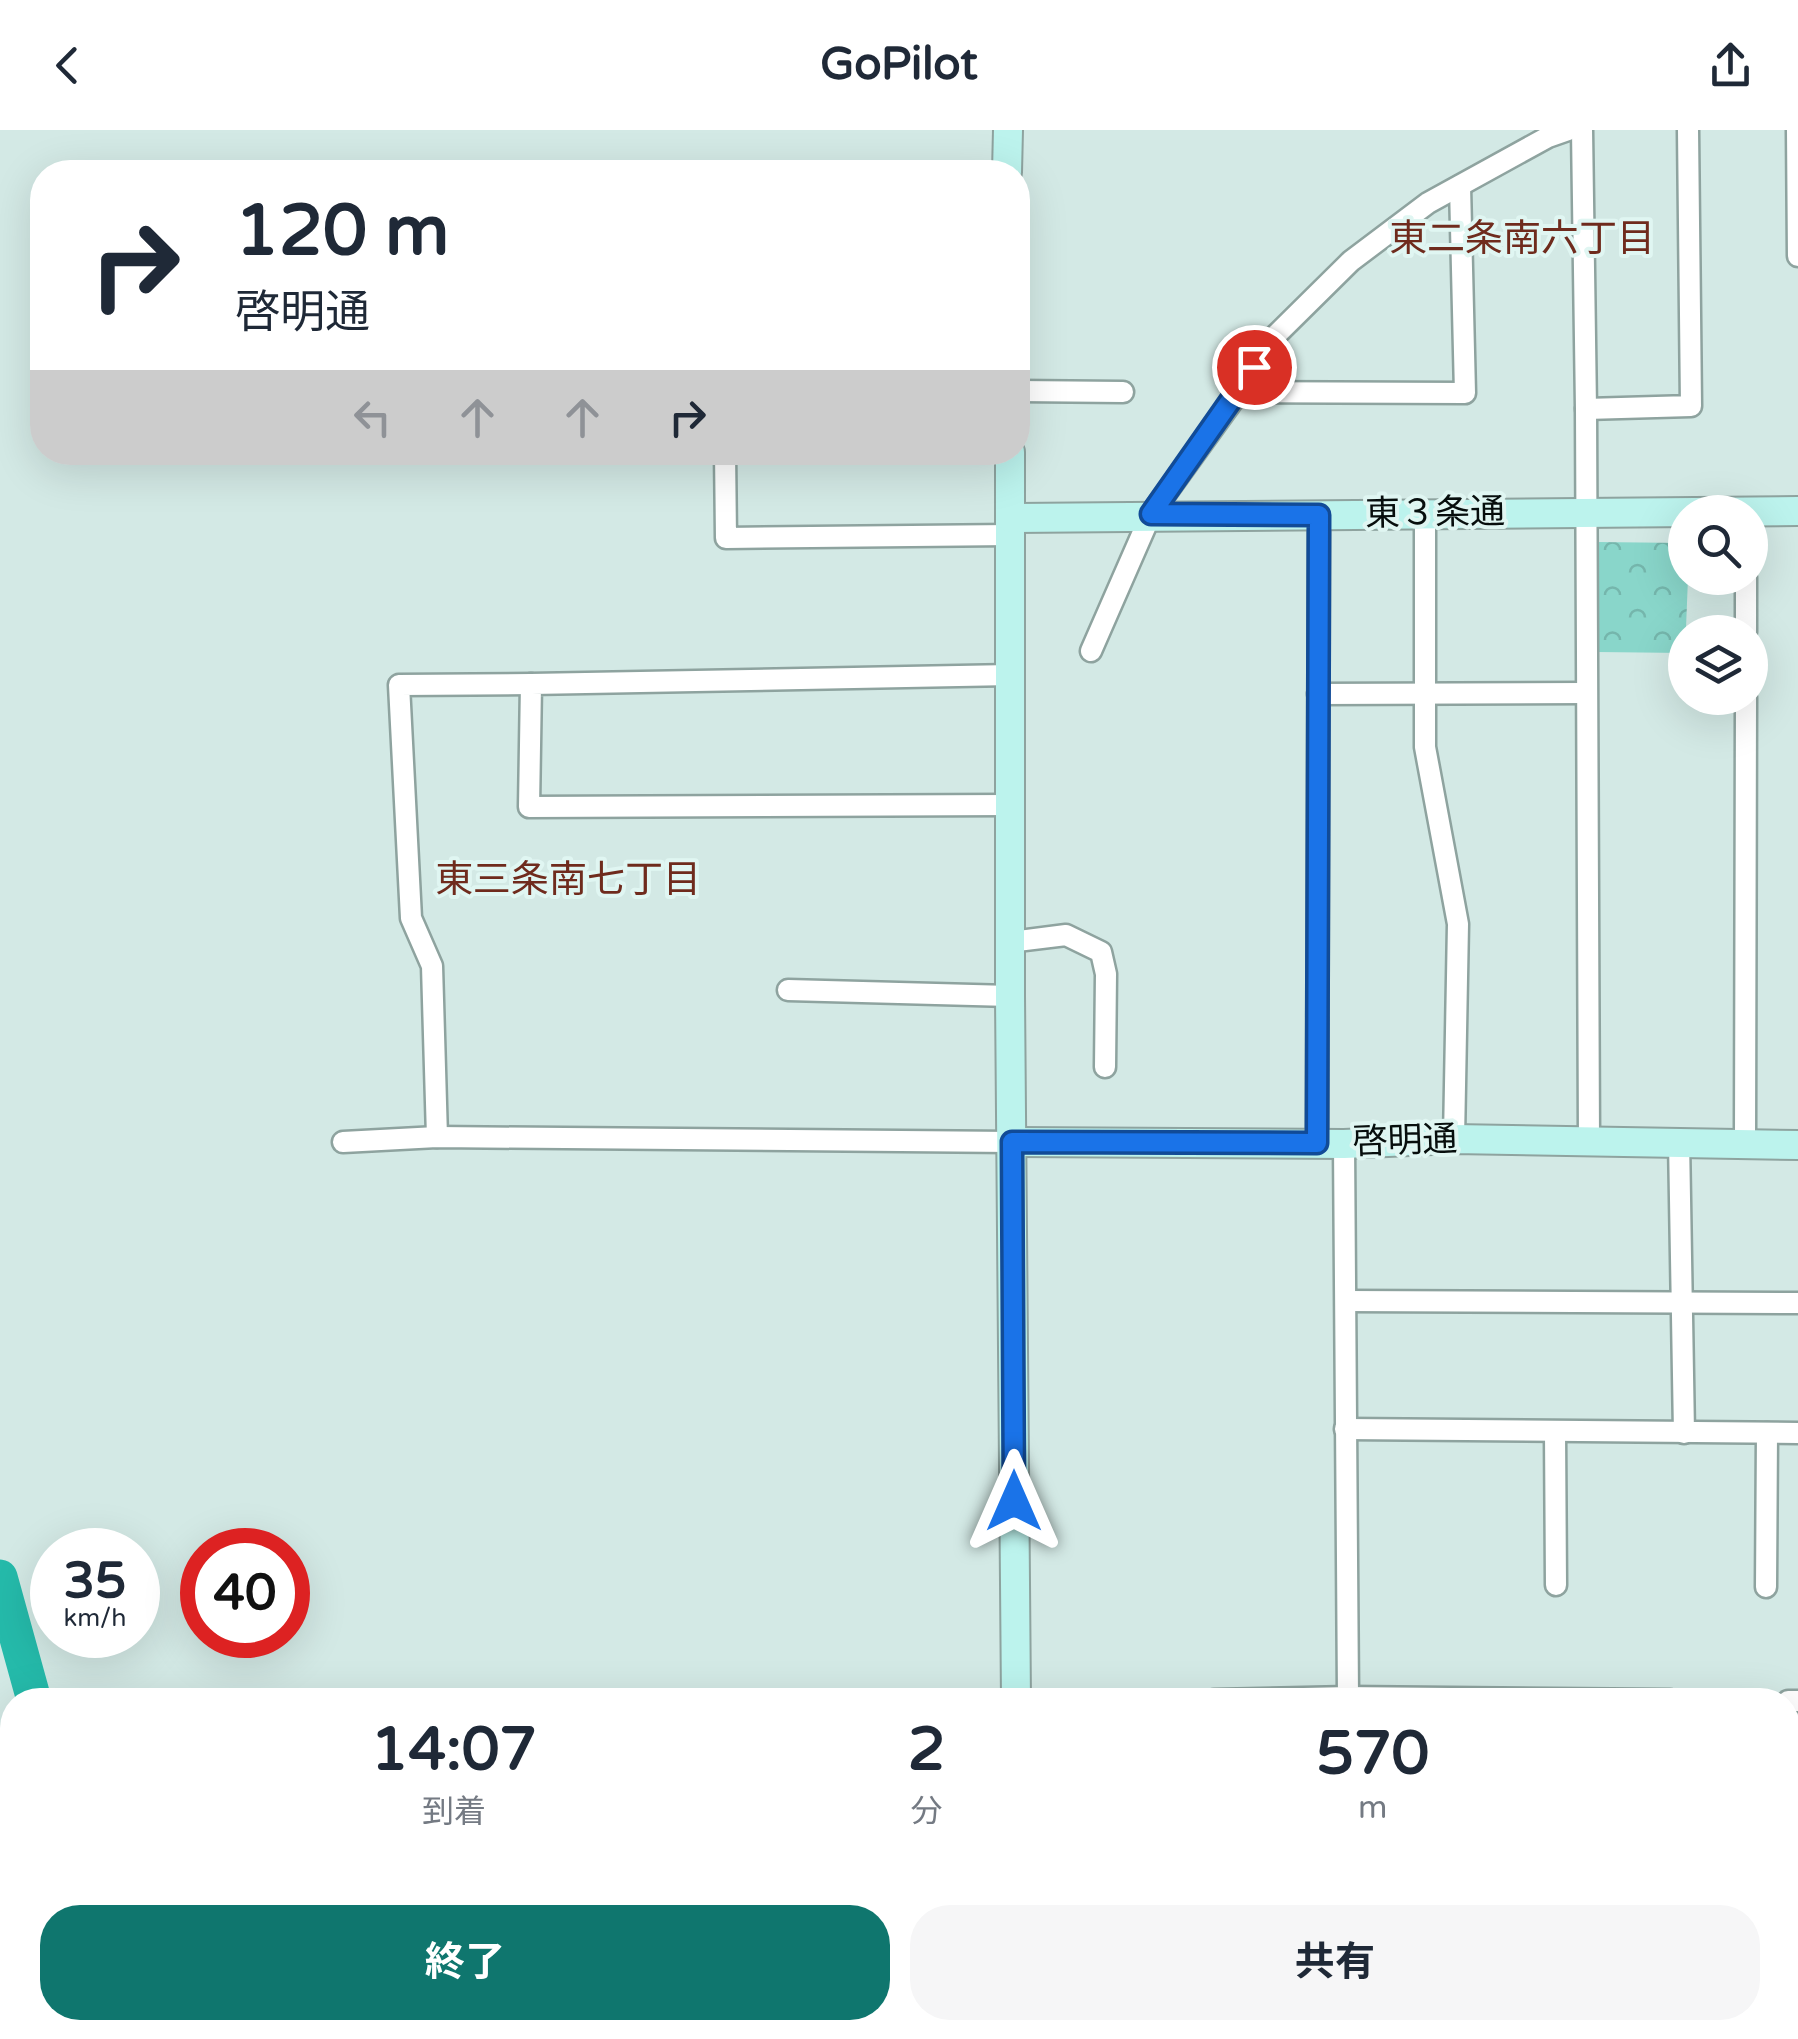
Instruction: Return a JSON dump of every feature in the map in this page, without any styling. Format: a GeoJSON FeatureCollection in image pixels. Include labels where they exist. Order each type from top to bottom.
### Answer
{"type":"FeatureCollection","features":[{"type":"Feature","properties":{"kind":"street"},"geometry":{"type":"LineString","coordinates":[[1007,160],[1008,130]]}},
{"type":"Feature","properties":{"kind":"street"},"geometry":{"type":"LineString","coordinates":[[1090,651],[1151,514],[1239,392],[1270,341],[1351,262],[1428,203],[1548,137],[1568,130]]}},
{"type":"Feature","properties":{"kind":"street"},"geometry":{"type":"LineString","coordinates":[[1582,130],[1589,1142]]}},
{"type":"Feature","properties":{"kind":"street"},"geometry":{"type":"LineString","coordinates":[[1586,410],[1691,406],[1688,130]]}},
{"type":"Feature","properties":{"kind":"street"},"geometry":{"type":"LineString","coordinates":[[1797,130],[1798,256]]}},
{"type":"Feature","properties":{"kind":"street"},"geometry":{"type":"LineString","coordinates":[[1239,392],[1465,394],[1460,186]]}},
{"type":"Feature","properties":{"kind":"street"},"geometry":{"type":"LineString","coordinates":[[1030,391],[1123,392]]}},
{"type":"Feature","properties":{"kind":"street"},"geometry":{"type":"LineString","coordinates":[[725,465],[726,538],[1011,527]]}},
{"type":"Feature","properties":{"kind":"street"},"geometry":{"type":"LineString","coordinates":[[1010,465],[1016,1688]]}},
{"type":"Feature","properties":{"kind":"street","name":"東３条通"},"geometry":{"type":"LineString","coordinates":[[1768,512],[1798,511]]}},
{"type":"Feature","properties":{"kind":"street"},"geometry":{"type":"LineString","coordinates":[[1425,512],[1425,747],[1458,924],[1454,1139]]}},
{"type":"Feature","properties":{"kind":"street","name":"東３条通"},"geometry":{"type":"LineString","coordinates":[[1011,527],[1151,514],[1668,512]]}},
{"type":"Feature","properties":{"kind":"street"},"geometry":{"type":"LineString","coordinates":[[1319,515],[1318,694],[1330,1143],[1346,1301],[1348,1688]]}},
{"type":"Feature","properties":{"kind":"street"},"geometry":{"type":"LineString","coordinates":[[437,1137],[432,966],[411,918],[399,685],[1012,676]]}},
{"type":"Feature","properties":{"kind":"street"},"geometry":{"type":"LineString","coordinates":[[531,684],[529,807],[1011,806]]}},
{"type":"Feature","properties":{"kind":"street"},"geometry":{"type":"LineString","coordinates":[[1318,694],[1586,693]]}},
{"type":"Feature","properties":{"kind":"street"},"geometry":{"type":"LineString","coordinates":[[1745,1144],[1746,715]]}},
{"type":"Feature","properties":{"kind":"street"},"geometry":{"type":"LineString","coordinates":[[1010,942],[1066,935],[1101,952],[1106,974],[1104,1067]]}},
{"type":"Feature","properties":{"kind":"street"},"geometry":{"type":"LineString","coordinates":[[788,990],[1010,996]]}},
{"type":"Feature","properties":{"kind":"street"},"geometry":{"type":"LineString","coordinates":[[343,1142],[437,1137],[1012,1142]]}},
{"type":"Feature","properties":{"kind":"street","name":"啓明通"},"geometry":{"type":"LineString","coordinates":[[1012,1142],[1330,1143],[1454,1139],[1798,1145]]}},
{"type":"Feature","properties":{"kind":"street"},"geometry":{"type":"LineString","coordinates":[[1679,1140],[1684,1433]]}},
{"type":"Feature","properties":{"kind":"street"},"geometry":{"type":"LineString","coordinates":[[1346,1301],[1798,1303]]}},
{"type":"Feature","properties":{"kind":"street"},"geometry":{"type":"LineString","coordinates":[[1345,1429],[1798,1432]]}},
{"type":"Feature","properties":{"kind":"street"},"geometry":{"type":"LineString","coordinates":[[1554,1432],[1556,1586]]}},
{"type":"Feature","properties":{"kind":"street"},"geometry":{"type":"LineString","coordinates":[[1766,1433],[1766,1587]]}},
{"type":"Feature","properties":{"kind":"green space"},"geometry":{"type":"Polygon","coordinates":[[[1597,542],[1668,543],[1668,595],[1687,595],[1687,615],[1668,615],[1668,653],[1597,652],[1597,542]]]}},
{"type":"Feature","properties":{"kind":"waterway"},"geometry":{"type":"LineString","coordinates":[[0,1577],[31,1688]]}},
{"type":"Feature","properties":{"kind":"district","name":"東二条南六丁目"},"geometry":{"type":"Point","coordinates":[1522,239]}},
{"type":"Feature","properties":{"kind":"district","name":"東三条南七丁目"},"geometry":{"type":"Point","coordinates":[568,880]}},
{"type":"Feature","properties":{"kind":"route"},"geometry":{"type":"LineString","coordinates":[[1014,1501],[1012,1142],[1317,1143],[1319,515],[1151,514],[1254,367]]}}]}
